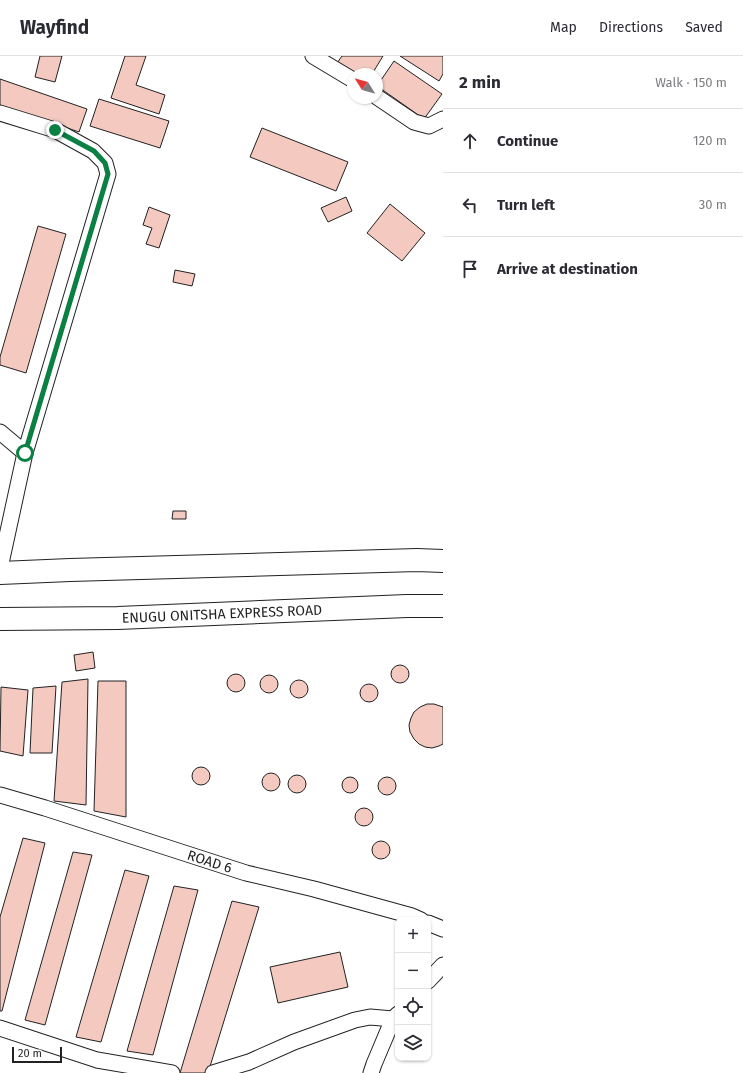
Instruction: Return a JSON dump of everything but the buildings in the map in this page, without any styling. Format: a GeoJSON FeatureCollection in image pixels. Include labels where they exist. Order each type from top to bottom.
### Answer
{"type":"FeatureCollection","features":[{"type":"Feature","properties":{"kind":"highway"},"geometry":{"type":"LineString","coordinates":[[0,573],[182,566],[417,560],[443,561]]}},
{"type":"Feature","properties":{"kind":"highway","name":"ENUGU ONITSHA EXPRESS ROAD"},"geometry":{"type":"LineString","coordinates":[[0,619],[118,618],[407,606],[443,606]]}},
{"type":"Feature","properties":{"kind":"street"},"geometry":{"type":"LineString","coordinates":[[313,56],[347,76]]}},
{"type":"Feature","properties":{"kind":"street"},"geometry":{"type":"LineString","coordinates":[[383,101],[414,122],[429,126],[443,119]]}},
{"type":"Feature","properties":{"kind":"street"},"geometry":{"type":"LineString","coordinates":[[0,113],[55,130],[94,151],[105,163],[108,174],[25,453],[0,568]]}},
{"type":"Feature","properties":{"kind":"street"},"geometry":{"type":"LineString","coordinates":[[0,432],[25,453]]}},
{"type":"Feature","properties":{"kind":"street","name":"ROAD 6"},"geometry":{"type":"LineString","coordinates":[[0,795],[45,808],[246,873],[314,889],[414,917]]}},
{"type":"Feature","properties":{"kind":"street"},"geometry":{"type":"LineString","coordinates":[[431,924],[443,929]]}},
{"type":"Feature","properties":{"kind":"street"},"geometry":{"type":"LineString","coordinates":[[431,978],[443,965]]}},
{"type":"Feature","properties":{"kind":"street"},"geometry":{"type":"LineString","coordinates":[[213,1073],[249,1062],[294,1042],[355,1020],[370,1017],[395,1016]]}},
{"type":"Feature","properties":{"kind":"street"},"geometry":{"type":"LineString","coordinates":[[371,1073],[395,1018]]}},
{"type":"Feature","properties":{"kind":"street"},"geometry":{"type":"LineString","coordinates":[[0,1028],[97,1060],[172,1073]]}},
{"type":"Feature","properties":{"kind":"route"},"geometry":{"type":"LineString","coordinates":[[25,453],[108,174],[105,163],[94,151],[55,130]]}}]}
